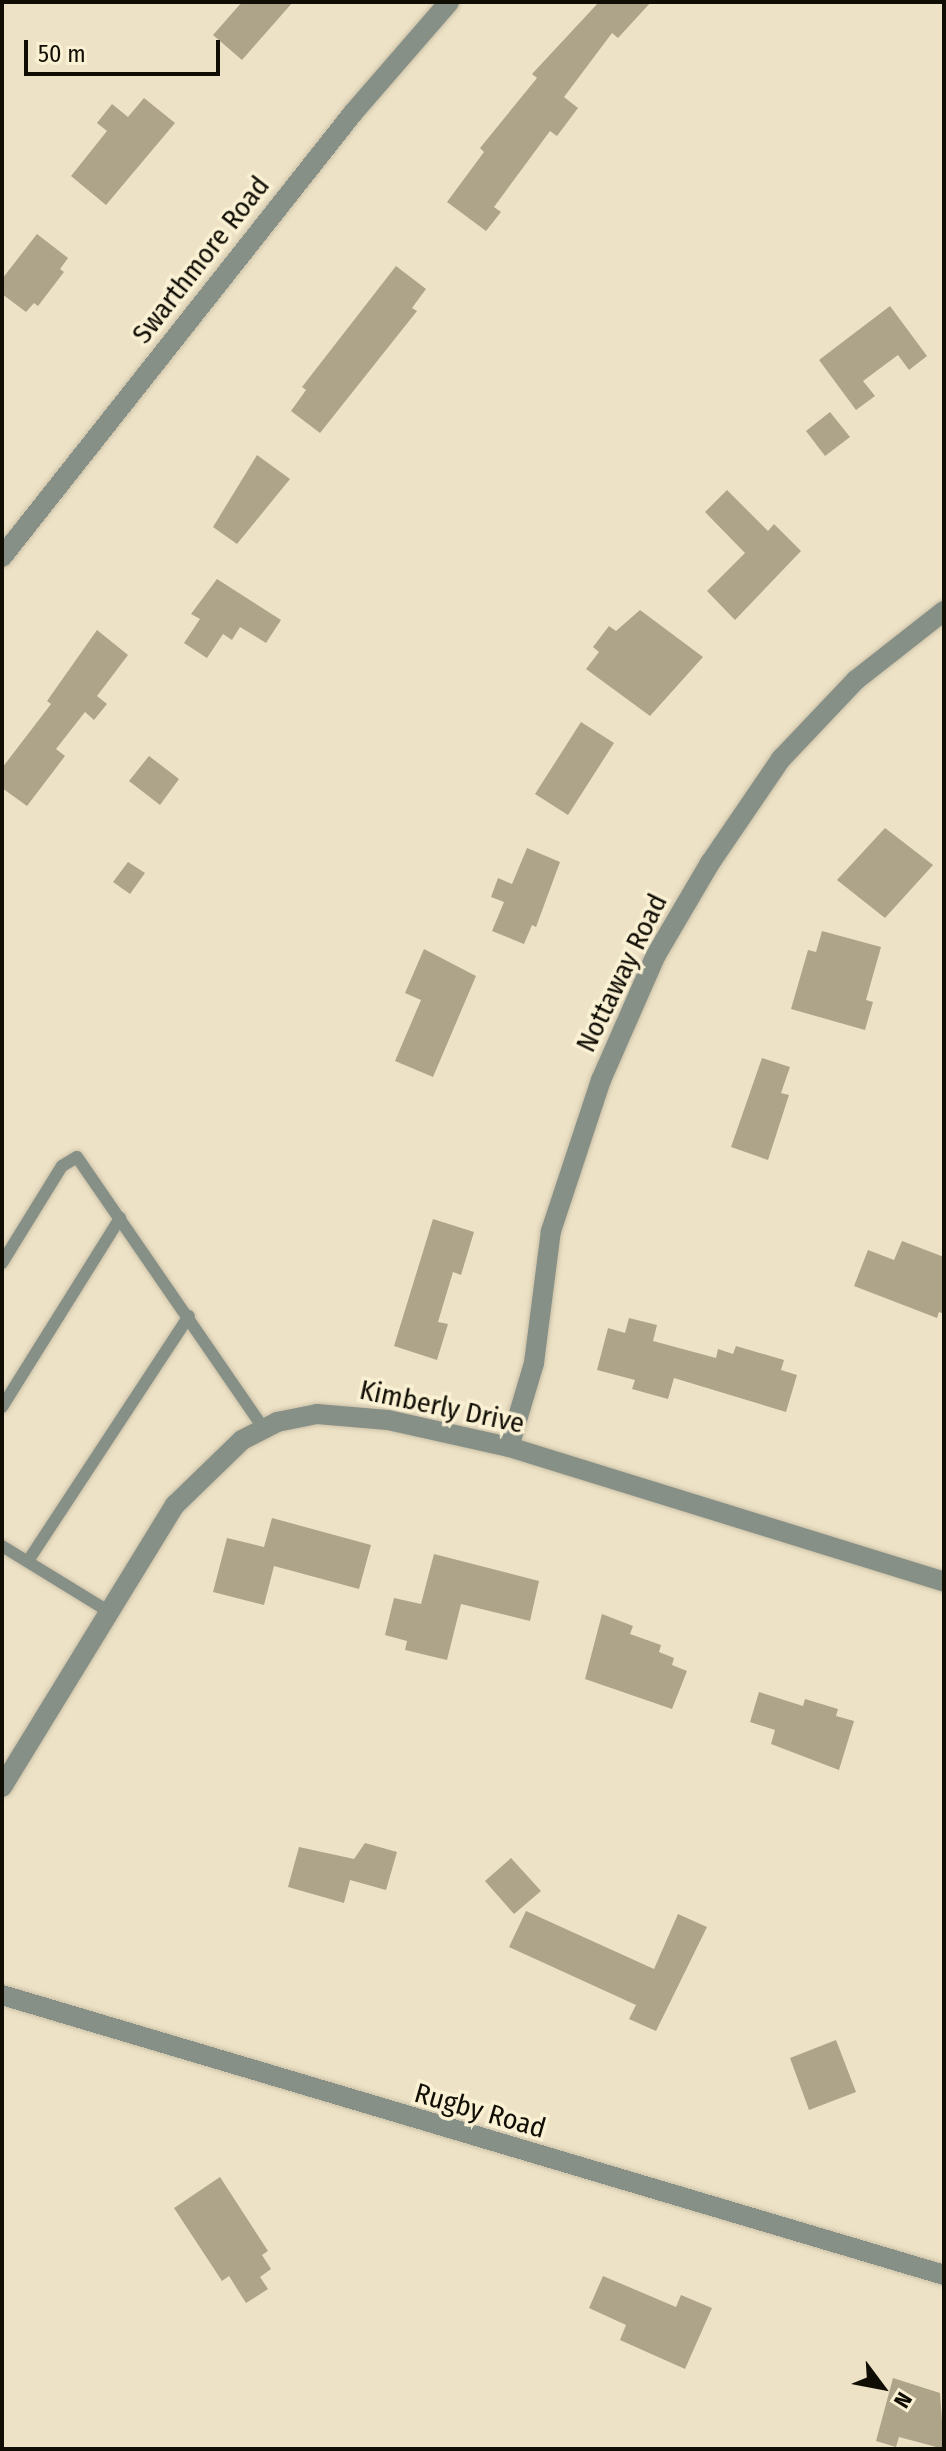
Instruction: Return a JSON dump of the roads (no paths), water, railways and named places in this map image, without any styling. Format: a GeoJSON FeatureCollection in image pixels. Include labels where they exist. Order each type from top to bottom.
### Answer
{"type":"FeatureCollection","features":[{"type":"Feature","properties":{"kind":"street","name":"Swarthmore Road"},"geometry":{"type":"LineString","coordinates":[[2,557],[353,113],[449,2]]}},
{"type":"Feature","properties":{"kind":"street","name":"Nottaway Road"},"geometry":{"type":"LineString","coordinates":[[509,1447],[534,1363],[551,1231],[601,1080],[656,955],[717,851],[781,759],[865,671],[944,611]]}},
{"type":"Feature","properties":{"kind":"street","name":"Kimberly Drive"},"geometry":{"type":"LineString","coordinates":[[2,1787],[108,1611],[201,1475],[264,1429],[317,1414],[346,1414],[509,1447],[944,1582]]}},
{"type":"Feature","properties":{"kind":"street","name":"Rugby Road"},"geometry":{"type":"LineString","coordinates":[[2,1995],[944,2275]]}},
{"type":"Feature","properties":{"kind":"lane"},"geometry":{"type":"LineString","coordinates":[[2,1263],[62,1166],[77,1157],[264,1429]]}},
{"type":"Feature","properties":{"kind":"lane"},"geometry":{"type":"LineString","coordinates":[[2,1407],[120,1218]]}},
{"type":"Feature","properties":{"kind":"lane"},"geometry":{"type":"LineString","coordinates":[[28,1561],[189,1316]]}},
{"type":"Feature","properties":{"kind":"lane"},"geometry":{"type":"LineString","coordinates":[[2,1546],[108,1611]]}}]}
